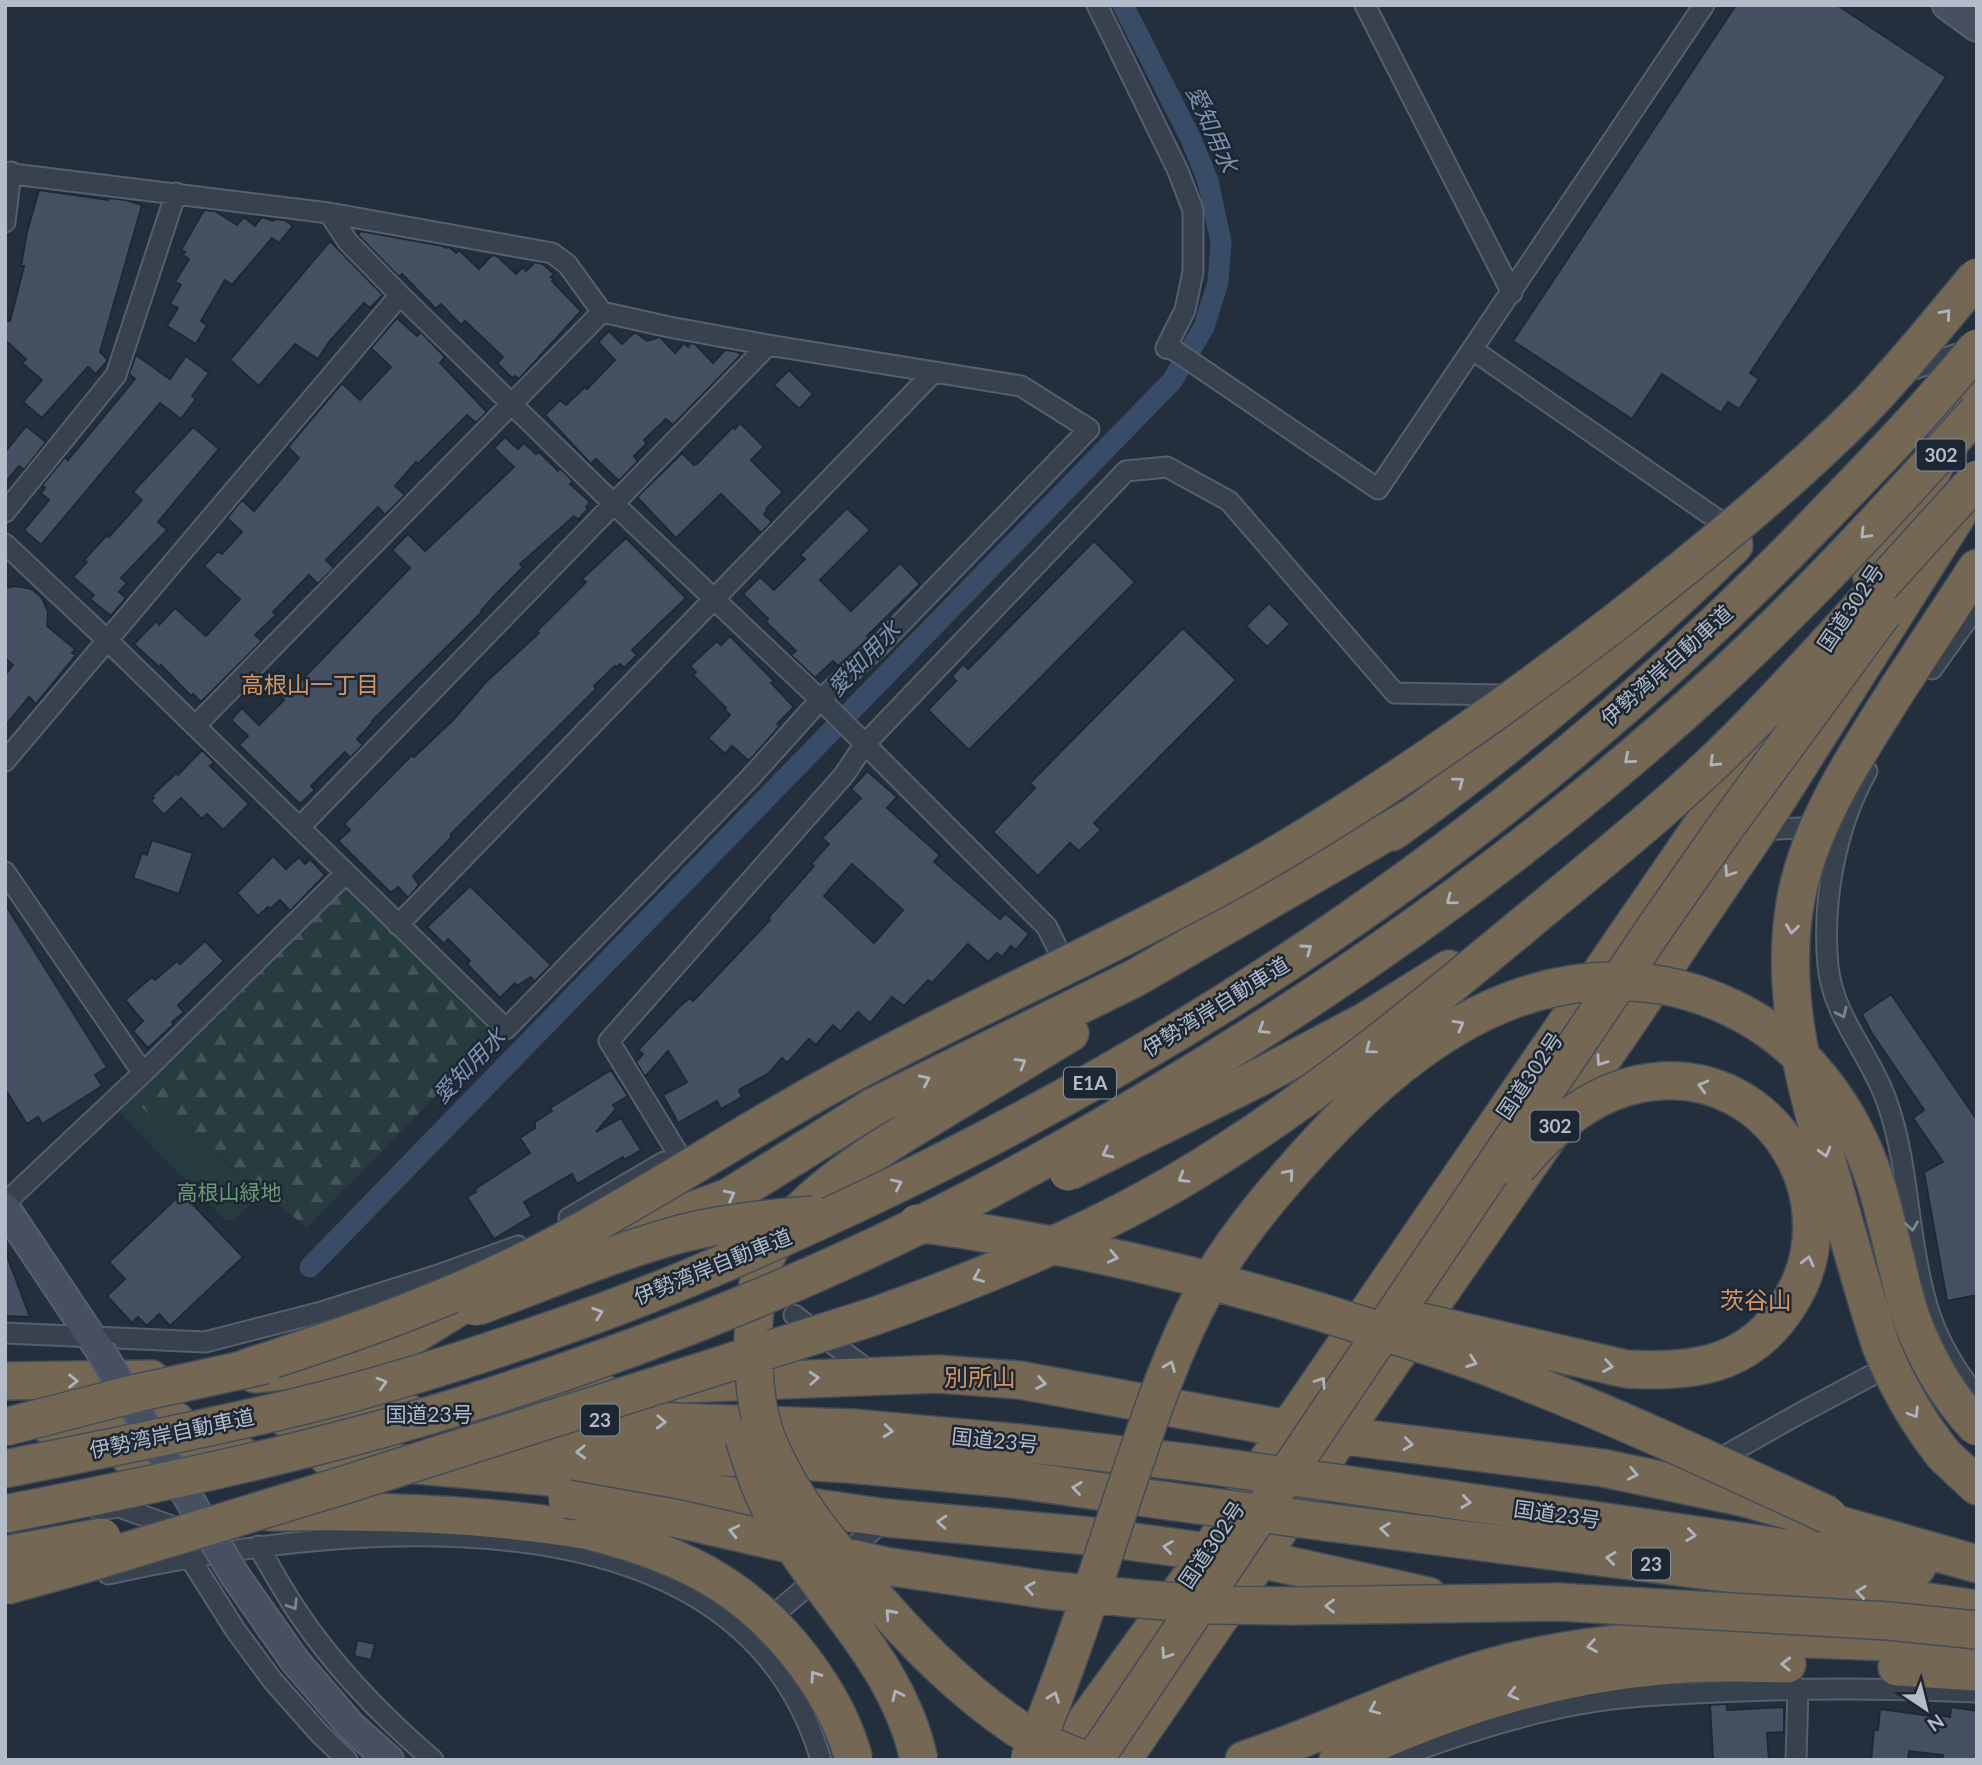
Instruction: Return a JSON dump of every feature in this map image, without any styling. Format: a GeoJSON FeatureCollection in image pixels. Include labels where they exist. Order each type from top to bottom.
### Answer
{"type":"FeatureCollection","features":[{"type":"Feature","properties":{"kind":"highway"},"geometry":{"type":"LineString","coordinates":[[1084,1760],[1020,1730],[963,1687],[902,1628],[837,1552],[793,1492],[767,1440],[743,1344],[740,1310],[751,1282],[785,1228],[836,1180],[912,1129],[1289,901],[1411,818],[1515,740],[1612,659],[1759,521],[1861,410],[1977,277]]}},
{"type":"Feature","properties":{"kind":"highway","name":"伊勢湾岸自動車道"},"geometry":{"type":"LineString","coordinates":[[5,1469],[138,1443],[305,1405],[547,1332],[659,1290],[788,1236],[926,1171],[1074,1093],[1175,1035],[1285,964],[1413,875],[1534,782],[1664,672],[1756,586],[1858,480],[1977,348]]}},
{"type":"Feature","properties":{"kind":"highway","name":"国道302号"},"geometry":{"type":"LineString","coordinates":[[1058,1760],[1209,1552],[1288,1429],[1903,532],[1977,377]]}},
{"type":"Feature","properties":{"kind":"highway"},"geometry":{"type":"LineString","coordinates":[[243,1369],[381,1323],[477,1283],[550,1248],[741,1135],[858,1070],[1117,942],[1241,875],[1414,768],[1579,649],[1714,543],[1861,410]]}},
{"type":"Feature","properties":{"kind":"highway","name":"伊勢湾岸自動車道"},"geometry":{"type":"LineString","coordinates":[[6,1527],[187,1477],[383,1429],[523,1386],[673,1332],[770,1292],[967,1201],[1045,1159],[1163,1092],[1400,938],[1556,818],[1720,680],[1900,497],[1977,412]]}},
{"type":"Feature","properties":{"kind":"highway"},"geometry":{"type":"LineString","coordinates":[[5,1586],[328,1490],[873,1317],[940,1293],[1063,1240],[1174,1183],[1281,1115],[1398,1029],[1667,805],[1753,724],[1977,479]]}},
{"type":"Feature","properties":{"kind":"highway","name":"国道302号"},"geometry":{"type":"LineString","coordinates":[[1122,1760],[1260,1559],[1340,1436],[1758,830],[1977,485]]}},
{"type":"Feature","properties":{"kind":"highway"},"geometry":{"type":"LineString","coordinates":[[1094,1760],[1722,832],[1877,622],[1977,493]]}},
{"type":"Feature","properties":{"kind":"highway"},"geometry":{"type":"LineString","coordinates":[[1977,568],[1836,789],[1821,821],[1797,892],[1789,960],[1794,1024],[1811,1105],[1881,1346],[1895,1379],[1927,1433],[1944,1455],[1977,1486]]}},
{"type":"Feature","properties":{"kind":"highway"},"geometry":{"type":"LineString","coordinates":[[5,1381],[241,1376],[309,1368],[396,1346],[457,1308],[609,1241],[729,1197],[875,1106],[1135,978],[1411,818]]}},
{"type":"Feature","properties":{"kind":"highway"},"geometry":{"type":"LineString","coordinates":[[673,1332],[746,1313],[807,1292],[1108,1153],[1267,1073],[1415,992],[1596,865]]}},
{"type":"Feature","properties":{"kind":"highway"},"geometry":{"type":"LineString","coordinates":[[1028,1760],[1070,1656],[1151,1415],[1172,1360],[1205,1290],[1260,1208],[1317,1142],[1347,1113],[1400,1065],[1442,1035],[1508,1000],[1542,989],[1578,982],[1614,981],[1681,989],[1740,1012],[1793,1050],[1832,1094],[1848,1119],[1875,1181],[1908,1308],[1919,1336],[1950,1392],[1977,1427]]}},
{"type":"Feature","properties":{"kind":"highway"},"geometry":{"type":"LineString","coordinates":[[5,1425],[373,1340],[432,1323],[681,1234],[768,1218],[814,1215],[866,1216],[1021,1239],[1394,1315],[1407,1319],[1542,1349],[1598,1364],[1651,1371],[1697,1368],[1720,1362],[1743,1351],[1764,1335],[1781,1317],[1805,1274],[1812,1238],[1811,1203],[1794,1154],[1764,1115],[1746,1103],[1701,1085],[1676,1080],[1652,1082],[1605,1095],[1564,1120],[1525,1158],[1422,1295],[1413,1305],[1405,1315],[1396,1325],[1379,1345],[1354,1376]]}},
{"type":"Feature","properties":{"kind":"highway"},"geometry":{"type":"LineString","coordinates":[[1196,1275],[1308,1307],[1507,1374],[1675,1443],[1828,1515],[1977,1561]]}},
{"type":"Feature","properties":{"kind":"highway"},"geometry":{"type":"LineString","coordinates":[[743,1344],[734,1377],[744,1438],[764,1495],[791,1543],[871,1650],[891,1682],[908,1722],[919,1760]]}},
{"type":"Feature","properties":{"kind":"highway"},"geometry":{"type":"LineString","coordinates":[[429,1414],[690,1383],[938,1374],[1019,1380],[1288,1429],[1603,1468],[1678,1482],[1977,1561]]}},
{"type":"Feature","properties":{"kind":"highway","name":"国道23号"},"geometry":{"type":"LineString","coordinates":[[5,1425],[429,1414],[853,1428],[1021,1443],[1192,1463],[1977,1575]]}},
{"type":"Feature","properties":{"kind":"highway","name":"国道23号"},"geometry":{"type":"LineString","coordinates":[[5,1458],[328,1457],[636,1451],[863,1465],[1013,1479],[1758,1577],[1977,1609]]}},
{"type":"Feature","properties":{"kind":"highway"},"geometry":{"type":"LineString","coordinates":[[328,1457],[683,1489],[887,1518],[1078,1535],[1260,1559],[1425,1596],[1516,1610],[1628,1622],[1977,1620]]}},
{"type":"Feature","properties":{"kind":"highway"},"geometry":{"type":"LineString","coordinates":[[6,1527],[220,1513],[420,1492],[511,1493],[581,1501],[668,1517],[885,1566],[1048,1590],[1116,1597],[1213,1605],[1379,1606],[1559,1602],[1888,1621],[1977,1630]]}},
{"type":"Feature","properties":{"kind":"highway"},"geometry":{"type":"LineString","coordinates":[[220,1513],[358,1511],[490,1518],[590,1531],[664,1554],[727,1586],[753,1605],[777,1629],[823,1688],[841,1723],[854,1760]]}},
{"type":"Feature","properties":{"kind":"highway"},"geometry":{"type":"LineString","coordinates":[[1244,1760],[1456,1678],[1506,1663],[1595,1646],[1661,1638],[1702,1637],[1977,1645]]}},
{"type":"Feature","properties":{"kind":"highway"},"geometry":{"type":"LineString","coordinates":[[1338,1760],[1392,1735],[1514,1693],[1658,1666],[1741,1662],[1977,1672]]}},
{"type":"Feature","properties":{"kind":"street"},"geometry":{"type":"LineString","coordinates":[[1097,5],[1178,171],[1193,210],[1193,272],[1185,310],[1166,348],[1174,350],[1378,489],[1704,5]]}},
{"type":"Feature","properties":{"kind":"street"},"geometry":{"type":"LineString","coordinates":[[1365,5],[1512,293]]}},
{"type":"Feature","properties":{"kind":"street"},"geometry":{"type":"LineString","coordinates":[[1947,5],[1977,27]]}},
{"type":"Feature","properties":{"kind":"street"},"geometry":{"type":"LineString","coordinates":[[5,222],[8,173],[329,213],[552,253],[568,264],[602,312],[768,345],[1021,386],[1089,429],[506,1029],[5,544]]}},
{"type":"Feature","properties":{"kind":"street"},"geometry":{"type":"LineString","coordinates":[[5,512],[116,375],[176,192]]}},
{"type":"Feature","properties":{"kind":"street"},"geometry":{"type":"LineString","coordinates":[[329,213],[348,242],[400,295],[824,704],[1047,927],[1061,957]]}},
{"type":"Feature","properties":{"kind":"street"},"geometry":{"type":"LineString","coordinates":[[5,761],[400,295]]}},
{"type":"Feature","properties":{"kind":"street"},"geometry":{"type":"LineString","coordinates":[[195,726],[602,312]]}},
{"type":"Feature","properties":{"kind":"street"},"geometry":{"type":"LineString","coordinates":[[300,827],[768,345]]}},
{"type":"Feature","properties":{"kind":"street"},"geometry":{"type":"LineString","coordinates":[[5,1332],[95,1343],[205,1342],[318,1313],[521,1245],[932,1013],[1061,957],[1166,903],[1417,757],[1598,627],[1721,523],[1864,395],[1905,372],[1977,348]]}},
{"type":"Feature","properties":{"kind":"street"},"geometry":{"type":"LineString","coordinates":[[1473,350],[1721,523]]}},
{"type":"Feature","properties":{"kind":"street"},"geometry":{"type":"LineString","coordinates":[[398,925],[933,373]]}},
{"type":"Feature","properties":{"kind":"street"},"geometry":{"type":"LineString","coordinates":[[680,1157],[609,1041],[844,775],[864,745],[1126,471],[1167,467],[1229,502],[1395,693],[1501,695]]}},
{"type":"Feature","properties":{"kind":"street"},"geometry":{"type":"LineString","coordinates":[[1977,606],[1901,712],[1858,788],[1844,826],[1832,876],[1828,912],[1828,969],[1837,1003],[1869,1062],[1890,1110],[1906,1177],[1924,1294],[1940,1340],[1955,1370],[1977,1397]]}},
{"type":"Feature","properties":{"kind":"street"},"geometry":{"type":"LineString","coordinates":[[1758,830],[1844,826]]}},
{"type":"Feature","properties":{"kind":"street"},"geometry":{"type":"LineString","coordinates":[[5,872],[143,1073]]}},
{"type":"Feature","properties":{"kind":"street"},"geometry":{"type":"LineString","coordinates":[[5,1203],[143,1073],[346,873]]}},
{"type":"Feature","properties":{"kind":"street"},"geometry":{"type":"LineString","coordinates":[[5,1208],[95,1343],[234,1574],[295,1661],[351,1726],[389,1760]]}},
{"type":"Feature","properties":{"kind":"street"},"geometry":{"type":"LineString","coordinates":[[794,1315],[875,1375]]}},
{"type":"Feature","properties":{"kind":"street"},"geometry":{"type":"LineString","coordinates":[[1678,1482],[1804,1411],[1940,1340]]}},
{"type":"Feature","properties":{"kind":"street"},"geometry":{"type":"LineString","coordinates":[[6,1527],[119,1507],[169,1525],[236,1631],[274,1681],[320,1734],[347,1760]]}},
{"type":"Feature","properties":{"kind":"street"},"geometry":{"type":"LineString","coordinates":[[749,1636],[887,1518]]}},
{"type":"Feature","properties":{"kind":"street"},"geometry":{"type":"LineString","coordinates":[[5,1596],[188,1556],[337,1539],[429,1536],[526,1542],[603,1557],[661,1577],[749,1636],[774,1667],[798,1705],[821,1760]]}},
{"type":"Feature","properties":{"kind":"street"},"geometry":{"type":"LineString","coordinates":[[258,1546],[298,1613],[341,1669],[398,1730],[433,1760]]}},
{"type":"Feature","properties":{"kind":"street"},"geometry":{"type":"LineString","coordinates":[[1391,1760],[1497,1723],[1575,1704],[1648,1695],[1798,1688],[1977,1692]]}},
{"type":"Feature","properties":{"kind":"street"},"geometry":{"type":"LineString","coordinates":[[1796,1760],[1798,1688]]}},
{"type":"Feature","properties":{"kind":"green space"},"geometry":{"type":"Polygon","coordinates":[[[347,888],[497,1033],[307,1228],[188,1130],[156,1120],[129,1097],[341,889],[347,888]]]}},
{"type":"Feature","properties":{"kind":"green space","name":"高根山緑地"},"geometry":{"type":"Polygon","coordinates":[[[129,1097],[156,1120],[188,1130],[259,1190],[256,1200],[233,1221],[224,1219],[117,1110],[129,1097]]]}},
{"type":"Feature","properties":{"kind":"building"},"geometry":{"type":"Polygon","coordinates":[[[1736,5],[1837,5],[1946,77],[1750,373],[1759,379],[1739,409],[1728,402],[1721,413],[1662,374],[1632,419],[1513,341],[1736,5]]]}},
{"type":"Feature","properties":{"kind":"building"},"geometry":{"type":"Polygon","coordinates":[[[39,190],[126,200],[142,205],[100,352],[108,360],[96,374],[88,367],[42,418],[23,402],[42,380],[22,363],[26,359],[5,340],[5,320],[10,321],[24,266],[21,266],[27,232],[39,190]]]}},
{"type":"Feature","properties":{"kind":"building"},"geometry":{"type":"Polygon","coordinates":[[[204,210],[215,211],[237,225],[244,217],[255,226],[262,217],[273,221],[285,220],[293,226],[279,243],[272,238],[232,285],[225,280],[201,321],[207,325],[196,344],[167,326],[178,308],[170,304],[181,285],[175,282],[189,259],[181,250],[204,210]]]}},
{"type":"Feature","properties":{"kind":"building"},"geometry":{"type":"Polygon","coordinates":[[[360,231],[449,247],[456,253],[459,250],[479,269],[492,255],[497,256],[516,274],[523,267],[526,271],[535,262],[543,264],[554,274],[552,281],[581,311],[519,379],[515,376],[512,378],[497,363],[503,357],[465,321],[461,325],[441,304],[436,309],[402,274],[399,277],[358,235],[360,231]]]}},
{"type":"Feature","properties":{"kind":"building"},"geometry":{"type":"Polygon","coordinates":[[[330,241],[383,295],[370,308],[364,303],[329,342],[318,359],[295,344],[259,386],[230,360],[330,241]]]}},
{"type":"Feature","properties":{"kind":"building"},"geometry":{"type":"Polygon","coordinates":[[[397,318],[417,336],[421,332],[445,357],[440,363],[487,412],[476,423],[467,415],[418,464],[416,462],[395,486],[405,495],[385,515],[378,507],[326,560],[334,568],[318,584],[309,575],[273,612],[276,615],[255,635],[262,641],[201,702],[134,644],[156,621],[159,625],[175,608],[206,636],[240,599],[204,566],[218,551],[222,554],[242,532],[227,518],[242,500],[254,511],[299,458],[288,447],[342,383],[360,400],[391,367],[371,348],[397,318]]]}},
{"type":"Feature","properties":{"kind":"building"},"geometry":{"type":"Polygon","coordinates":[[[609,331],[622,344],[635,332],[647,341],[660,337],[675,353],[684,343],[688,347],[691,343],[695,344],[713,363],[725,350],[741,355],[673,425],[666,419],[644,440],[647,443],[634,456],[638,461],[619,481],[596,459],[591,464],[545,415],[560,400],[566,405],[585,387],[587,389],[615,360],[598,342],[609,331]]]}},
{"type":"Feature","properties":{"kind":"building"},"geometry":{"type":"Polygon","coordinates":[[[136,355],[170,379],[186,356],[209,373],[192,396],[196,399],[181,419],[160,403],[41,545],[24,530],[49,500],[41,493],[45,488],[42,485],[65,457],[68,460],[135,379],[129,374],[136,355]]]}},
{"type":"Feature","properties":{"kind":"building"},"geometry":{"type":"Polygon","coordinates":[[[789,370],[813,394],[799,409],[774,385],[789,370]]]}},
{"type":"Feature","properties":{"kind":"building"},"geometry":{"type":"Polygon","coordinates":[[[740,423],[764,447],[751,460],[783,492],[764,514],[772,522],[761,533],[721,494],[676,538],[637,497],[682,453],[694,465],[697,464],[740,423]]]}},
{"type":"Feature","properties":{"kind":"building"},"geometry":{"type":"Polygon","coordinates":[[[26,426],[46,442],[24,470],[19,466],[5,483],[5,452],[26,426]]]}},
{"type":"Feature","properties":{"kind":"building"},"geometry":{"type":"Polygon","coordinates":[[[193,427],[219,449],[158,522],[167,530],[121,578],[127,583],[119,592],[126,598],[111,616],[90,599],[94,595],[73,577],[87,562],[84,560],[142,500],[133,492],[193,427]]]}},
{"type":"Feature","properties":{"kind":"building"},"geometry":{"type":"Polygon","coordinates":[[[505,437],[518,449],[524,443],[536,454],[539,452],[558,471],[560,468],[573,481],[570,484],[590,502],[586,507],[588,509],[578,520],[574,516],[520,564],[523,567],[482,612],[372,721],[357,739],[363,745],[350,758],[345,752],[311,786],[315,790],[300,804],[239,745],[248,736],[231,720],[242,708],[259,725],[284,700],[266,682],[279,670],[295,687],[410,568],[392,550],[408,534],[425,551],[514,467],[494,448],[505,437]]]}},
{"type":"Feature","properties":{"kind":"building"},"geometry":{"type":"Polygon","coordinates":[[[847,508],[870,530],[820,580],[851,611],[900,563],[920,584],[867,636],[869,638],[838,666],[833,661],[815,678],[791,655],[796,651],[766,622],[768,619],[743,594],[760,577],[774,590],[805,559],[800,555],[847,508]]]}},
{"type":"Feature","properties":{"kind":"building"},"geometry":{"type":"Polygon","coordinates":[[[626,538],[686,598],[632,650],[637,655],[624,668],[620,664],[615,666],[594,686],[596,689],[451,834],[451,838],[413,876],[419,885],[408,898],[398,887],[391,893],[338,841],[350,830],[344,824],[539,633],[537,631],[586,582],[582,579],[626,538]]]}},
{"type":"Feature","properties":{"kind":"building"},"geometry":{"type":"Polygon","coordinates":[[[1094,541],[1135,582],[969,750],[928,710],[956,681],[952,676],[963,664],[968,669],[1094,541]]]}},
{"type":"Feature","properties":{"kind":"building"},"geometry":{"type":"Polygon","coordinates":[[[15,586],[32,589],[42,598],[48,612],[47,626],[75,649],[72,653],[76,655],[36,704],[29,697],[5,726],[5,675],[13,665],[5,658],[5,588],[15,586]]]}},
{"type":"Feature","properties":{"kind":"building"},"geometry":{"type":"Polygon","coordinates":[[[1269,603],[1290,624],[1267,647],[1246,626],[1269,603]]]}},
{"type":"Feature","properties":{"kind":"building"},"geometry":{"type":"Polygon","coordinates":[[[1183,628],[1236,680],[1094,823],[1101,830],[1079,851],[1070,843],[1038,876],[993,832],[1035,788],[1030,783],[1183,628]]]}},
{"type":"Feature","properties":{"kind":"building"},"geometry":{"type":"Polygon","coordinates":[[[730,636],[774,681],[771,683],[794,707],[777,724],[780,726],[749,761],[732,746],[725,754],[708,738],[730,715],[693,675],[696,672],[690,666],[717,641],[721,645],[730,636]]]}},
{"type":"Feature","properties":{"kind":"building"},"geometry":{"type":"Polygon","coordinates":[[[202,750],[214,762],[210,766],[249,804],[223,830],[207,814],[202,819],[181,798],[164,815],[151,801],[154,798],[152,796],[176,773],[178,775],[202,750]]]}},
{"type":"Feature","properties":{"kind":"building"},"geometry":{"type":"Polygon","coordinates":[[[867,771],[897,797],[887,808],[940,855],[934,862],[1000,919],[1005,913],[1029,934],[1016,950],[1011,946],[1002,957],[997,953],[988,962],[968,944],[932,983],[928,980],[904,1006],[892,997],[870,1023],[858,1012],[840,1032],[833,1025],[816,1045],[809,1039],[787,1063],[782,1058],[769,1073],[739,1090],[742,1097],[721,1109],[717,1101],[678,1123],[663,1095],[687,1082],[668,1051],[645,1077],[636,1062],[643,1054],[638,1050],[680,1006],[690,998],[693,1001],[770,920],[768,918],[814,866],[811,864],[829,844],[822,838],[861,798],[851,789],[867,771]],[[852,864],[824,896],[874,943],[903,910],[852,864]]]}},
{"type":"Feature","properties":{"kind":"building"},"geometry":{"type":"Polygon","coordinates":[[[152,840],[193,853],[179,894],[133,878],[142,853],[147,855],[152,840]]]}},
{"type":"Feature","properties":{"kind":"building"},"geometry":{"type":"Polygon","coordinates":[[[273,856],[286,869],[299,857],[305,864],[310,859],[325,875],[290,911],[280,900],[258,916],[237,893],[273,856]]]}},
{"type":"Feature","properties":{"kind":"building"},"geometry":{"type":"Polygon","coordinates":[[[470,886],[551,965],[534,982],[531,977],[517,986],[515,983],[500,998],[467,964],[470,961],[448,939],[444,944],[427,927],[470,886]]]}},
{"type":"Feature","properties":{"kind":"building"},"geometry":{"type":"Polygon","coordinates":[[[5,904],[107,1067],[95,1075],[102,1086],[42,1124],[38,1117],[27,1124],[5,1089],[5,904]]]}},
{"type":"Feature","properties":{"kind":"building"},"geometry":{"type":"Polygon","coordinates":[[[205,941],[224,961],[178,1005],[184,1012],[148,1048],[133,1031],[143,1021],[125,1000],[152,977],[155,980],[177,961],[180,964],[205,941]]]}},
{"type":"Feature","properties":{"kind":"building"},"geometry":{"type":"Polygon","coordinates":[[[1891,994],[1977,1120],[1977,1295],[1947,1301],[1924,1172],[1943,1162],[1913,1118],[1924,1110],[1871,1032],[1862,1014],[1891,994]]]}},
{"type":"Feature","properties":{"kind":"building"},"geometry":{"type":"Polygon","coordinates":[[[611,1070],[628,1096],[613,1105],[616,1109],[596,1132],[621,1118],[641,1150],[624,1160],[623,1157],[577,1184],[572,1174],[524,1202],[532,1216],[494,1239],[467,1197],[530,1153],[520,1138],[535,1128],[535,1122],[552,1111],[550,1108],[611,1070]]]}},
{"type":"Feature","properties":{"kind":"building"},"geometry":{"type":"Polygon","coordinates":[[[182,1193],[243,1257],[170,1326],[159,1314],[147,1326],[138,1317],[132,1323],[107,1296],[125,1279],[109,1262],[182,1193]]]}},
{"type":"Feature","properties":{"kind":"building"},"geometry":{"type":"Polygon","coordinates":[[[7,1256],[30,1317],[5,1316],[7,1256]]]}},
{"type":"Feature","properties":{"kind":"building"},"geometry":{"type":"Polygon","coordinates":[[[357,1640],[375,1644],[371,1660],[354,1656],[357,1640]]]}},
{"type":"Feature","properties":{"kind":"building"},"geometry":{"type":"Polygon","coordinates":[[[1727,1704],[1727,1710],[1784,1707],[1784,1732],[1767,1733],[1769,1760],[1713,1760],[1710,1705],[1727,1704]]]}},
{"type":"Feature","properties":{"kind":"building"},"geometry":{"type":"Polygon","coordinates":[[[1951,1707],[1977,1711],[1977,1760],[1942,1760],[1943,1755],[1909,1751],[1908,1760],[1871,1760],[1874,1730],[1878,1730],[1880,1709],[1950,1717],[1951,1707]]]}},
{"type":"Feature","properties":{"kind":"waterway","name":"愛知用水"},"geometry":{"type":"LineString","coordinates":[[310,1267],[1172,381],[1204,327],[1218,282],[1221,242],[1208,181],[1191,139],[1123,5]]}},
{"type":"Feature","properties":{"kind":"district","name":"高根山一丁目"},"geometry":{"type":"Point","coordinates":[310,685]}},
{"type":"Feature","properties":{"kind":"district","name":"茨谷山"},"geometry":{"type":"Point","coordinates":[1756,1301]}},
{"type":"Feature","properties":{"kind":"district","name":"別所山"},"geometry":{"type":"Point","coordinates":[980,1378]}}]}
